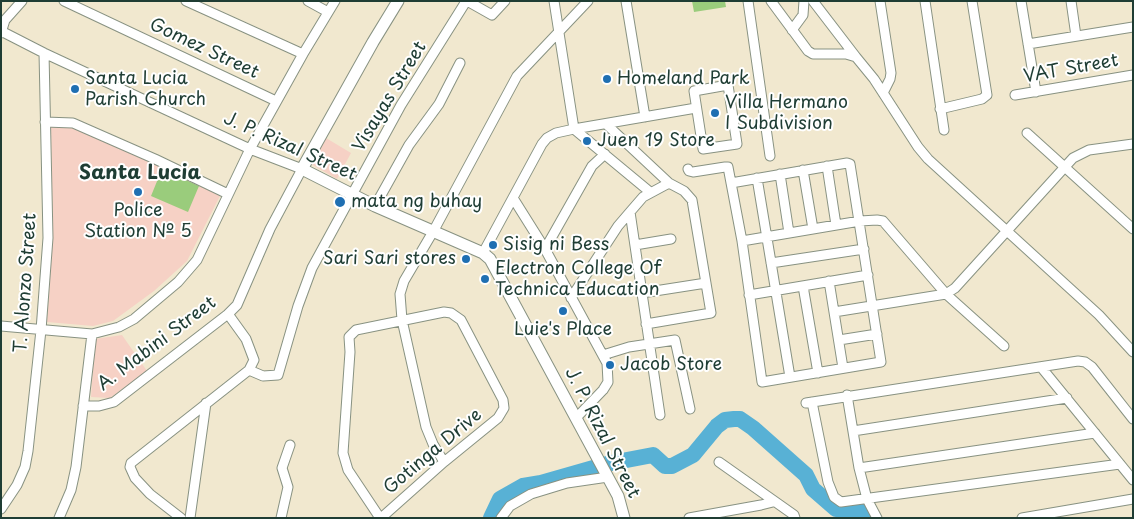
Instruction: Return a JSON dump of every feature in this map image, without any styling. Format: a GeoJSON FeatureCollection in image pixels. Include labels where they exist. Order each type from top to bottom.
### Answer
{"type":"FeatureCollection","features":[{"type":"Feature","properties":{"kind":"street"},"geometry":{"type":"LineString","coordinates":[[1,32],[5,20],[22,1]]}},
{"type":"Feature","properties":{"kind":"street","name":"Gomez Street"},"geometry":{"type":"LineString","coordinates":[[64,1],[276,102]]}},
{"type":"Feature","properties":{"kind":"street"},"geometry":{"type":"LineString","coordinates":[[186,1],[303,54]]}},
{"type":"Feature","properties":{"kind":"street"},"geometry":{"type":"LineString","coordinates":[[308,1],[328,12]]}},
{"type":"Feature","properties":{"kind":"street"},"geometry":{"type":"LineString","coordinates":[[1,326],[92,334],[119,327],[134,319],[178,282],[197,260],[250,149],[335,1]]}},
{"type":"Feature","properties":{"kind":"street","name":"A. Mabini Street"},"geometry":{"type":"LineString","coordinates":[[83,406],[99,406],[114,402],[237,305],[270,229],[302,168],[398,1]]}},
{"type":"Feature","properties":{"kind":"street","name":"Visayas Street"},"geometry":{"type":"LineString","coordinates":[[249,370],[263,376],[278,375],[298,306],[312,268],[401,105],[465,3],[469,2],[494,15],[505,1]]}},
{"type":"Feature","properties":{"kind":"street"},"geometry":{"type":"LineString","coordinates":[[554,1],[574,129],[650,192]]}},
{"type":"Feature","properties":{"kind":"street"},"geometry":{"type":"LineString","coordinates":[[444,462],[433,444],[426,427],[402,320],[400,294],[404,281],[434,230],[517,76],[588,1]]}},
{"type":"Feature","properties":{"kind":"street"},"geometry":{"type":"LineString","coordinates":[[626,1],[645,117]]}},
{"type":"Feature","properties":{"kind":"street"},"geometry":{"type":"LineString","coordinates":[[748,1],[770,156]]}},
{"type":"Feature","properties":{"kind":"street"},"geometry":{"type":"LineString","coordinates":[[771,1],[808,51],[818,55],[846,54],[856,57]]}},
{"type":"Feature","properties":{"kind":"street"},"geometry":{"type":"LineString","coordinates":[[792,30],[803,14],[804,1]]}},
{"type":"Feature","properties":{"kind":"street"},"geometry":{"type":"LineString","coordinates":[[813,1],[883,92],[918,147],[928,159],[1099,315],[1133,352]]}},
{"type":"Feature","properties":{"kind":"street"},"geometry":{"type":"LineString","coordinates":[[880,1],[891,73],[883,92]]}},
{"type":"Feature","properties":{"kind":"street"},"geometry":{"type":"LineString","coordinates":[[925,1],[944,130]]}},
{"type":"Feature","properties":{"kind":"street"},"geometry":{"type":"LineString","coordinates":[[940,109],[986,98],[988,95],[972,1]]}},
{"type":"Feature","properties":{"kind":"street"},"geometry":{"type":"LineString","coordinates":[[1022,1],[1036,92]]}},
{"type":"Feature","properties":{"kind":"street"},"geometry":{"type":"LineString","coordinates":[[1071,1],[1076,36]]}},
{"type":"Feature","properties":{"kind":"street"},"geometry":{"type":"LineString","coordinates":[[1028,44],[1133,26]]}},
{"type":"Feature","properties":{"kind":"street","name":"J. P. Rizal Street"},"geometry":{"type":"LineString","coordinates":[[1,32],[250,149],[302,168],[375,206],[434,230],[483,253],[490,259],[496,269],[606,473],[618,496],[624,518]]}},
{"type":"Feature","properties":{"kind":"street","name":"T. Alonzo Street"},"geometry":{"type":"LineString","coordinates":[[1,508],[25,467],[41,330],[48,238],[44,53]]}},
{"type":"Feature","properties":{"kind":"street"},"geometry":{"type":"LineString","coordinates":[[375,206],[409,145],[439,104],[460,62]]}},
{"type":"Feature","properties":{"kind":"street","name":"VAT Street"},"geometry":{"type":"LineString","coordinates":[[1015,95],[1133,75]]}},
{"type":"Feature","properties":{"kind":"street"},"geometry":{"type":"LineString","coordinates":[[728,85],[737,144],[704,149],[696,108],[694,91],[728,85]]}},
{"type":"Feature","properties":{"kind":"street"},"geometry":{"type":"LineString","coordinates":[[483,253],[547,138],[556,133],[574,129],[696,108]]}},
{"type":"Feature","properties":{"kind":"street"},"geometry":{"type":"LineString","coordinates":[[45,122],[73,123],[228,194]]}},
{"type":"Feature","properties":{"kind":"street"},"geometry":{"type":"LineString","coordinates":[[606,124],[669,183],[684,191],[692,200],[711,313],[646,324]]}},
{"type":"Feature","properties":{"kind":"street"},"geometry":{"type":"LineString","coordinates":[[1027,133],[1133,229]]}},
{"type":"Feature","properties":{"kind":"street"},"geometry":{"type":"LineString","coordinates":[[834,312],[946,294],[955,288],[1073,158],[1089,150],[1133,144]]}},
{"type":"Feature","properties":{"kind":"street"},"geometry":{"type":"LineString","coordinates":[[544,249],[592,166],[605,154]]}},
{"type":"Feature","properties":{"kind":"street"},"geometry":{"type":"LineString","coordinates":[[688,169],[689,172],[693,172],[725,166],[728,168],[742,240],[762,380],[764,382],[881,362],[850,164],[826,166],[731,183]]}},
{"type":"Feature","properties":{"kind":"street"},"geometry":{"type":"LineString","coordinates":[[826,166],[836,225]]}},
{"type":"Feature","properties":{"kind":"street"},"geometry":{"type":"LineString","coordinates":[[804,170],[813,229]]}},
{"type":"Feature","properties":{"kind":"street"},"geometry":{"type":"LineString","coordinates":[[780,174],[789,233]]}},
{"type":"Feature","properties":{"kind":"street"},"geometry":{"type":"LineString","coordinates":[[757,178],[790,377]]}},
{"type":"Feature","properties":{"kind":"street"},"geometry":{"type":"LineString","coordinates":[[571,298],[618,226],[643,197],[669,183]]}},
{"type":"Feature","properties":{"kind":"street"},"geometry":{"type":"LineString","coordinates":[[513,198],[544,249],[603,355],[608,370],[608,382],[603,390],[576,418]]}},
{"type":"Feature","properties":{"kind":"street"},"geometry":{"type":"LineString","coordinates":[[630,212],[660,415]]}},
{"type":"Feature","properties":{"kind":"street"},"geometry":{"type":"LineString","coordinates":[[742,240],[860,221],[883,221],[946,294],[1004,346]]}},
{"type":"Feature","properties":{"kind":"street"},"geometry":{"type":"LineString","coordinates":[[635,245],[670,239]]}},
{"type":"Feature","properties":{"kind":"street"},"geometry":{"type":"LineString","coordinates":[[771,263],[864,249]]}},
{"type":"Feature","properties":{"kind":"street"},"geometry":{"type":"LineString","coordinates":[[750,295],[868,275]]}},
{"type":"Feature","properties":{"kind":"street"},"geometry":{"type":"LineString","coordinates":[[829,281],[844,368]]}},
{"type":"Feature","properties":{"kind":"street"},"geometry":{"type":"LineString","coordinates":[[642,293],[706,284]]}},
{"type":"Feature","properties":{"kind":"street"},"geometry":{"type":"LineString","coordinates":[[803,286],[818,372]]}},
{"type":"Feature","properties":{"kind":"street","name":"Gotinga Drive"},"geometry":{"type":"LineString","coordinates":[[381,518],[444,462],[498,418],[504,408],[503,400],[461,320],[451,313],[444,312],[402,320]]}},
{"type":"Feature","properties":{"kind":"street"},"geometry":{"type":"LineString","coordinates":[[181,518],[150,494],[135,478],[130,467],[131,463],[249,370],[254,360],[246,338],[228,314]]}},
{"type":"Feature","properties":{"kind":"street"},"geometry":{"type":"LineString","coordinates":[[381,518],[348,470],[343,453],[350,352],[349,337],[356,330],[402,320]]}},
{"type":"Feature","properties":{"kind":"street"},"geometry":{"type":"LineString","coordinates":[[59,518],[71,490],[76,468],[92,334]]}},
{"type":"Feature","properties":{"kind":"street"},"geometry":{"type":"LineString","coordinates":[[839,340],[877,334]]}},
{"type":"Feature","properties":{"kind":"street"},"geometry":{"type":"LineString","coordinates":[[603,355],[629,346],[671,340],[677,341],[690,409]]}},
{"type":"Feature","properties":{"kind":"street"},"geometry":{"type":"LineString","coordinates":[[1120,464],[841,502],[834,497],[825,472],[809,402],[1078,361],[1092,367],[1133,419]]}},
{"type":"Feature","properties":{"kind":"street"},"geometry":{"type":"LineString","coordinates":[[1042,367],[1133,480]]}},
{"type":"Feature","properties":{"kind":"street"},"geometry":{"type":"LineString","coordinates":[[847,395],[859,468],[867,499],[877,518]]}},
{"type":"Feature","properties":{"kind":"street"},"geometry":{"type":"LineString","coordinates":[[853,431],[1067,398]]}},
{"type":"Feature","properties":{"kind":"street"},"geometry":{"type":"LineString","coordinates":[[190,518],[206,403]]}},
{"type":"Feature","properties":{"kind":"street"},"geometry":{"type":"LineString","coordinates":[[859,468],[1095,432]]}},
{"type":"Feature","properties":{"kind":"street"},"geometry":{"type":"LineString","coordinates":[[281,518],[288,488],[282,468],[290,445]]}},
{"type":"Feature","properties":{"kind":"street"},"geometry":{"type":"LineString","coordinates":[[719,462],[773,502],[794,515],[795,518]]}},
{"type":"Feature","properties":{"kind":"street"},"geometry":{"type":"LineString","coordinates":[[501,518],[510,506],[530,494],[606,473]]}},
{"type":"Feature","properties":{"kind":"street"},"geometry":{"type":"LineString","coordinates":[[1022,518],[1133,499]]}},
{"type":"Feature","properties":{"kind":"street"},"geometry":{"type":"LineString","coordinates":[[689,518],[773,502]]}},
{"type":"Feature","properties":{"kind":"shaded area"},"geometry":{"type":"Polygon","coordinates":[[[51,126],[78,127],[221,194],[187,261],[154,291],[113,321],[93,326],[47,322],[53,237],[51,126]]]}},
{"type":"Feature","properties":{"kind":"shaded area"},"geometry":{"type":"Polygon","coordinates":[[[326,138],[351,153],[337,179],[311,164],[326,138]]]}},
{"type":"Feature","properties":{"kind":"shaded area"},"geometry":{"type":"Polygon","coordinates":[[[122,335],[147,371],[110,398],[91,397],[95,339],[122,335]]]}},
{"type":"Feature","properties":{"kind":"green space"},"geometry":{"type":"Polygon","coordinates":[[[692,1],[725,1],[726,7],[694,12],[692,1]]]}},
{"type":"Feature","properties":{"kind":"green space"},"geometry":{"type":"Polygon","coordinates":[[[162,169],[199,186],[188,212],[151,196],[162,169]]]}},
{"type":"Feature","properties":{"kind":"waterway"},"geometry":{"type":"LineString","coordinates":[[491,518],[500,499],[523,486],[541,483],[611,463],[653,455],[665,466],[672,466],[693,455],[717,426],[725,420],[734,419],[740,419],[753,428],[806,475],[813,489],[836,509],[863,509],[868,518]]}},
{"type":"Feature","properties":{"kind":"place","name":"Homeland Park"},"geometry":{"type":"Point","coordinates":[607,79]}},
{"type":"Feature","properties":{"kind":"place","name":"Santa Lucia Parish Church"},"geometry":{"type":"Point","coordinates":[75,89]}},
{"type":"Feature","properties":{"kind":"place","name":"Villa Hermano I Subdivision"},"geometry":{"type":"Point","coordinates":[715,113]}},
{"type":"Feature","properties":{"kind":"place","name":"Juen 19 Store"},"geometry":{"type":"Point","coordinates":[587,141]}},
{"type":"Feature","properties":{"kind":"place","name":"Police Station № 5"},"geometry":{"type":"Point","coordinates":[138,192]}},
{"type":"Feature","properties":{"kind":"place","name":"mata ng buhay"},"geometry":{"type":"Point","coordinates":[340,202]}},
{"type":"Feature","properties":{"kind":"place","name":"Sisig ni Bess"},"geometry":{"type":"Point","coordinates":[493,245]}},
{"type":"Feature","properties":{"kind":"place","name":"Sari Sari stores"},"geometry":{"type":"Point","coordinates":[466,259]}},
{"type":"Feature","properties":{"kind":"place","name":"Electron College Of Technica Education"},"geometry":{"type":"Point","coordinates":[485,279]}},
{"type":"Feature","properties":{"kind":"place","name":"Luie's Place"},"geometry":{"type":"Point","coordinates":[563,311]}},
{"type":"Feature","properties":{"kind":"place","name":"Jacob Store"},"geometry":{"type":"Point","coordinates":[610,365]}},
{"type":"Feature","properties":{"kind":"district","name":"Santa Lucia"},"geometry":{"type":"Point","coordinates":[140,173]}}]}
